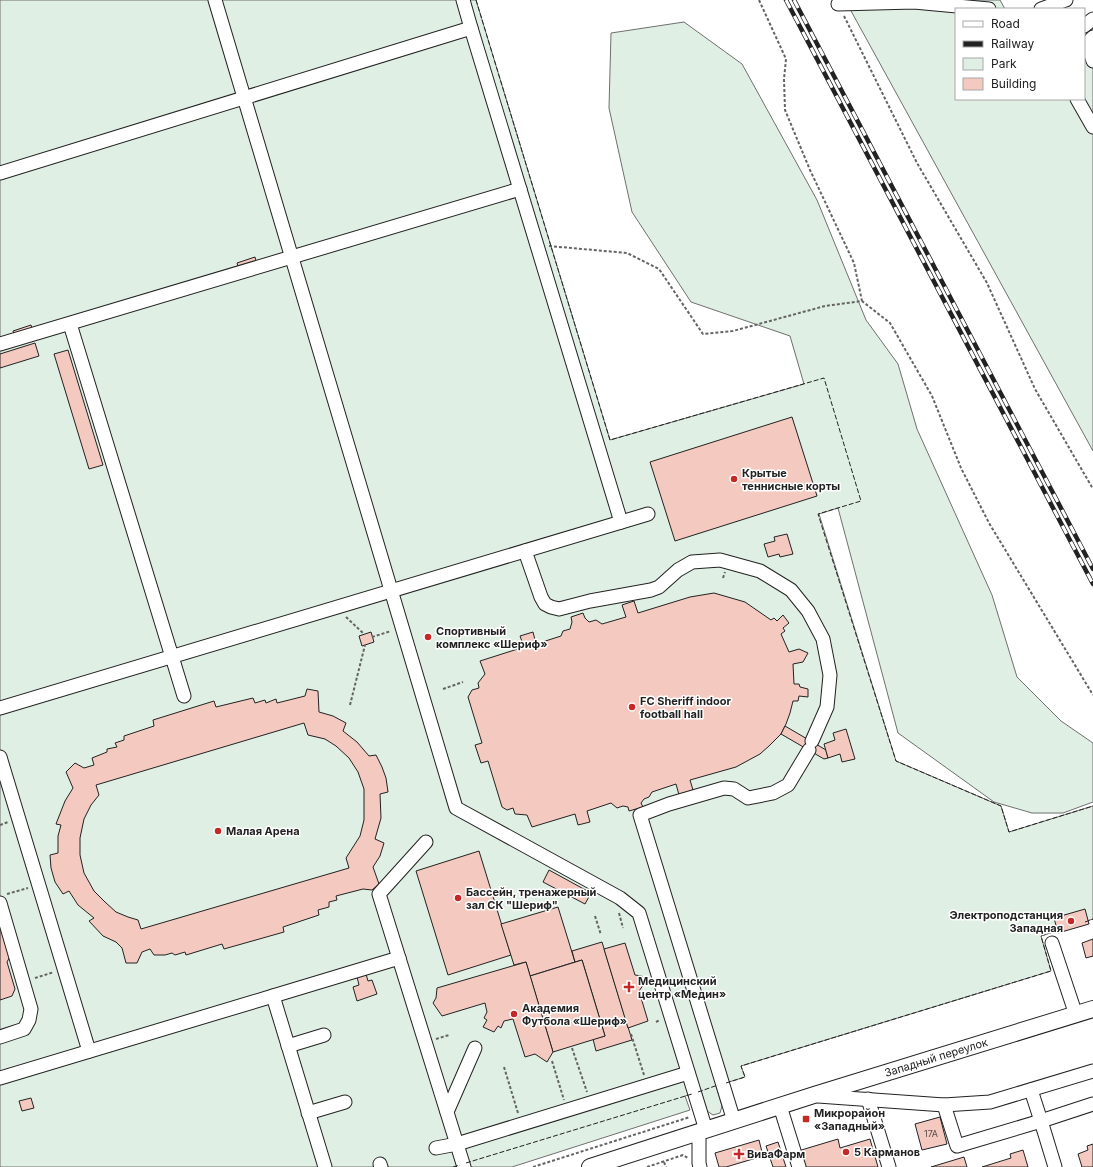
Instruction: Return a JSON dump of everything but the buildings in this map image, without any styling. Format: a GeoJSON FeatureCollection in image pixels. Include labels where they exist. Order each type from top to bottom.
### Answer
{"type":"FeatureCollection","features":[{"type":"Feature","properties":{"kind":"main road","name":"Западный переулок"},"geometry":{"type":"LineString","coordinates":[[590,1167],[814,1095],[1093,1009]]}},
{"type":"Feature","properties":{"kind":"street"},"geometry":{"type":"LineString","coordinates":[[215,0],[456,808],[620,898],[639,913],[701,1113],[702,1131],[699,1165]]}},
{"type":"Feature","properties":{"kind":"street"},"geometry":{"type":"LineString","coordinates":[[463,0],[621,522]]}},
{"type":"Feature","properties":{"kind":"street"},"geometry":{"type":"LineString","coordinates":[[1044,8],[1066,0]]}},
{"type":"Feature","properties":{"kind":"street"},"geometry":{"type":"LineString","coordinates":[[838,4],[914,2],[978,8]]}},
{"type":"Feature","properties":{"kind":"street"},"geometry":{"type":"LineString","coordinates":[[1085,25],[1093,19]]}},
{"type":"Feature","properties":{"kind":"street"},"geometry":{"type":"LineString","coordinates":[[0,173],[471,28]]}},
{"type":"Feature","properties":{"kind":"street"},"geometry":{"type":"LineString","coordinates":[[1093,37],[1087,43],[1093,60]]}},
{"type":"Feature","properties":{"kind":"street"},"geometry":{"type":"LineString","coordinates":[[1079,100],[1093,127]]}},
{"type":"Feature","properties":{"kind":"street"},"geometry":{"type":"LineString","coordinates":[[0,344],[520,190]]}},
{"type":"Feature","properties":{"kind":"street"},"geometry":{"type":"LineString","coordinates":[[70,324],[184,696]]}},
{"type":"Feature","properties":{"kind":"street"},"geometry":{"type":"LineString","coordinates":[[0,708],[648,514]]}},
{"type":"Feature","properties":{"kind":"street"},"geometry":{"type":"LineString","coordinates":[[526,550],[541,597],[546,604],[551,607],[559,609],[590,601],[651,590],[659,587],[678,570],[692,562],[720,560],[760,571],[791,590],[808,611],[823,639],[830,676],[827,707],[810,746],[788,785],[773,793],[748,798],[734,789],[724,788],[669,804],[640,815],[734,1121]]}},
{"type":"Feature","properties":{"kind":"street"},"geometry":{"type":"LineString","coordinates":[[0,757],[89,1051]]}},
{"type":"Feature","properties":{"kind":"street"},"geometry":{"type":"LineString","coordinates":[[426,842],[379,894],[464,1167]]}},
{"type":"Feature","properties":{"kind":"street"},"geometry":{"type":"LineString","coordinates":[[0,1037],[24,1029],[29,1020],[31,1009],[3,899]]}},
{"type":"Feature","properties":{"kind":"street"},"geometry":{"type":"LineString","coordinates":[[1052,943],[1076,1015]]}},
{"type":"Feature","properties":{"kind":"street"},"geometry":{"type":"LineString","coordinates":[[0,1078],[399,958]]}},
{"type":"Feature","properties":{"kind":"street"},"geometry":{"type":"LineString","coordinates":[[272,996],[325,1167]]}},
{"type":"Feature","properties":{"kind":"street"},"geometry":{"type":"LineString","coordinates":[[288,1046],[324,1035]]}},
{"type":"Feature","properties":{"kind":"street"},"geometry":{"type":"LineString","coordinates":[[447,1112],[475,1048]]}},
{"type":"Feature","properties":{"kind":"street"},"geometry":{"type":"LineString","coordinates":[[814,1095],[944,1104],[990,1102],[1093,1071]]}},
{"type":"Feature","properties":{"kind":"street"},"geometry":{"type":"LineString","coordinates":[[436,1148],[457,1144],[688,1072]]}},
{"type":"Feature","properties":{"kind":"street"},"geometry":{"type":"LineString","coordinates":[[1031,1090],[1055,1167]]}},
{"type":"Feature","properties":{"kind":"street"},"geometry":{"type":"LineString","coordinates":[[868,1099],[889,1167]]}},
{"type":"Feature","properties":{"kind":"street"},"geometry":{"type":"LineString","coordinates":[[308,1113],[344,1102]]}},
{"type":"Feature","properties":{"kind":"street"},"geometry":{"type":"LineString","coordinates":[[944,1104],[957,1146],[1093,1104]]}},
{"type":"Feature","properties":{"kind":"street"},"geometry":{"type":"LineString","coordinates":[[780,1106],[799,1167]]}},
{"type":"Feature","properties":{"kind":"path"},"geometry":{"type":"LineString","coordinates":[[759,0],[786,59],[784,79],[785,110],[810,170],[854,263],[862,301],[890,323],[932,396],[961,468],[989,523],[1093,695]]}},
{"type":"Feature","properties":{"kind":"path"},"geometry":{"type":"LineString","coordinates":[[838,4],[917,163],[986,283],[1035,389],[1093,489]]}},
{"type":"Feature","properties":{"kind":"path"},"geometry":{"type":"LineString","coordinates":[[537,246],[627,253],[634,256],[658,269],[703,334],[733,331],[825,306],[862,301]]}},
{"type":"Feature","properties":{"kind":"path"},"geometry":{"type":"LineString","coordinates":[[336,607],[364,634]]}},
{"type":"Feature","properties":{"kind":"path"},"geometry":{"type":"LineString","coordinates":[[372,636],[402,627]]}},
{"type":"Feature","properties":{"kind":"path"},"geometry":{"type":"LineString","coordinates":[[350,705],[365,645]]}},
{"type":"Feature","properties":{"kind":"path"},"geometry":{"type":"LineString","coordinates":[[443,689],[463,682]]}},
{"type":"Feature","properties":{"kind":"path"},"geometry":{"type":"LineString","coordinates":[[3,899],[38,884]]}},
{"type":"Feature","properties":{"kind":"path"},"geometry":{"type":"LineString","coordinates":[[618,910],[623,928]]}},
{"type":"Feature","properties":{"kind":"path"},"geometry":{"type":"LineString","coordinates":[[595,916],[601,935]]}},
{"type":"Feature","properties":{"kind":"path"},"geometry":{"type":"LineString","coordinates":[[24,982],[64,969]]}},
{"type":"Feature","properties":{"kind":"path"},"geometry":{"type":"LineString","coordinates":[[631,1034],[647,1085]]}},
{"type":"Feature","properties":{"kind":"path"},"geometry":{"type":"LineString","coordinates":[[433,1040],[449,1035]]}},
{"type":"Feature","properties":{"kind":"path"},"geometry":{"type":"LineString","coordinates":[[572,1048],[590,1103]]}},
{"type":"Feature","properties":{"kind":"path"},"geometry":{"type":"LineString","coordinates":[[552,1061],[567,1110]]}},
{"type":"Feature","properties":{"kind":"path"},"geometry":{"type":"LineString","coordinates":[[504,1067],[522,1124]]}},
{"type":"Feature","properties":{"kind":"path"},"geometry":{"type":"LineString","coordinates":[[534,1167],[701,1113]]}},
{"type":"Feature","properties":{"kind":"path"},"geometry":{"type":"LineString","coordinates":[[647,1167],[683,1156],[699,1165]]}},
{"type":"Feature","properties":{"kind":"path"},"geometry":{"type":"LineString","coordinates":[[664,1162],[666,1167]]}},
{"type":"Feature","properties":{"kind":"green space","name":"Спортивный комплекс «Шериф»"},"geometry":{"type":"Polygon","coordinates":[[[0,0],[476,0],[610,440],[804,384],[790,336],[691,302],[632,212],[609,108],[611,33],[684,22],[742,64],[817,200],[866,320],[898,364],[917,429],[992,595],[1017,677],[1061,721],[1093,743],[1093,802],[1063,813],[1032,813],[994,802],[898,733],[838,508],[819,514],[896,761],[1001,806],[1009,832],[1093,806],[1093,919],[1041,936],[1051,971],[741,1066],[745,1077],[716,1086],[722,1106],[720,1113],[713,1115],[707,1111],[701,1091],[685,1096],[690,1110],[512,1167],[0,1167],[0,0]]]}},
{"type":"Feature","properties":{"kind":"green space"},"geometry":{"type":"Polygon","coordinates":[[[845,0],[1000,0],[1004,8],[955,8],[955,100],[1085,100],[1085,18],[1093,14],[1093,451],[845,0]]]}},
{"type":"Feature","properties":{"kind":"railway"},"geometry":{"type":"LineString","coordinates":[[786,0],[1093,584]]}},
{"type":"Feature","properties":{"kind":"railway"},"geometry":{"type":"LineString","coordinates":[[794,0],[1093,569]]}},
{"type":"Feature","properties":{"kind":"fence"},"geometry":{"type":"LineString","coordinates":[[476,0],[610,440],[824,378],[861,501],[818,514],[896,761],[1001,806],[1009,832],[1093,806]]}},
{"type":"Feature","properties":{"kind":"fence"},"geometry":{"type":"LineString","coordinates":[[1085,922],[1093,919]]}},
{"type":"Feature","properties":{"kind":"fence"},"geometry":{"type":"LineString","coordinates":[[726,1083],[745,1077],[741,1066],[1051,971],[1041,936],[1059,930]]}},
{"type":"Feature","properties":{"kind":"fence"},"geometry":{"type":"LineString","coordinates":[[698,1092],[718,1085]]}},
{"type":"Feature","properties":{"kind":"fence"},"geometry":{"type":"LineString","coordinates":[[466,1163],[692,1094]]}},
{"type":"Feature","properties":{"kind":"fence"},"geometry":{"type":"LineString","coordinates":[[453,1167],[460,1165]]}},
{"type":"Feature","properties":{"kind":"place","name":"Крытые теннисные корты"},"geometry":{"type":"Point","coordinates":[734,479]}},
{"type":"Feature","properties":{"kind":"place","name":"Спортивный комплекс «Шериф»"},"geometry":{"type":"Point","coordinates":[428,637]}},
{"type":"Feature","properties":{"kind":"place","name":"FC Sheriff indoor football hall"},"geometry":{"type":"Point","coordinates":[632,707]}},
{"type":"Feature","properties":{"kind":"place","name":"Малая Арена"},"geometry":{"type":"Point","coordinates":[218,831]}},
{"type":"Feature","properties":{"kind":"place","name":"Бассейн, тренажерный зал СК \"Шериф\""},"geometry":{"type":"Point","coordinates":[458,898]}},
{"type":"Feature","properties":{"kind":"place","name":"Электроподстанция Западная"},"geometry":{"type":"Point","coordinates":[1071,921]}},
{"type":"Feature","properties":{"kind":"place","name":"Медицинский центр «Медин»"},"geometry":{"type":"Point","coordinates":[629,987]}},
{"type":"Feature","properties":{"kind":"place","name":"Академия Футбола «Шериф»"},"geometry":{"type":"Point","coordinates":[514,1014]}},
{"type":"Feature","properties":{"kind":"place","name":"Микрорайон «Западный»"},"geometry":{"type":"Point","coordinates":[806,1119]}},
{"type":"Feature","properties":{"kind":"place","name":"5 Карманов"},"geometry":{"type":"Point","coordinates":[846,1152]}},
{"type":"Feature","properties":{"kind":"place","name":"ВиваФарм"},"geometry":{"type":"Point","coordinates":[739,1154]}}]}
